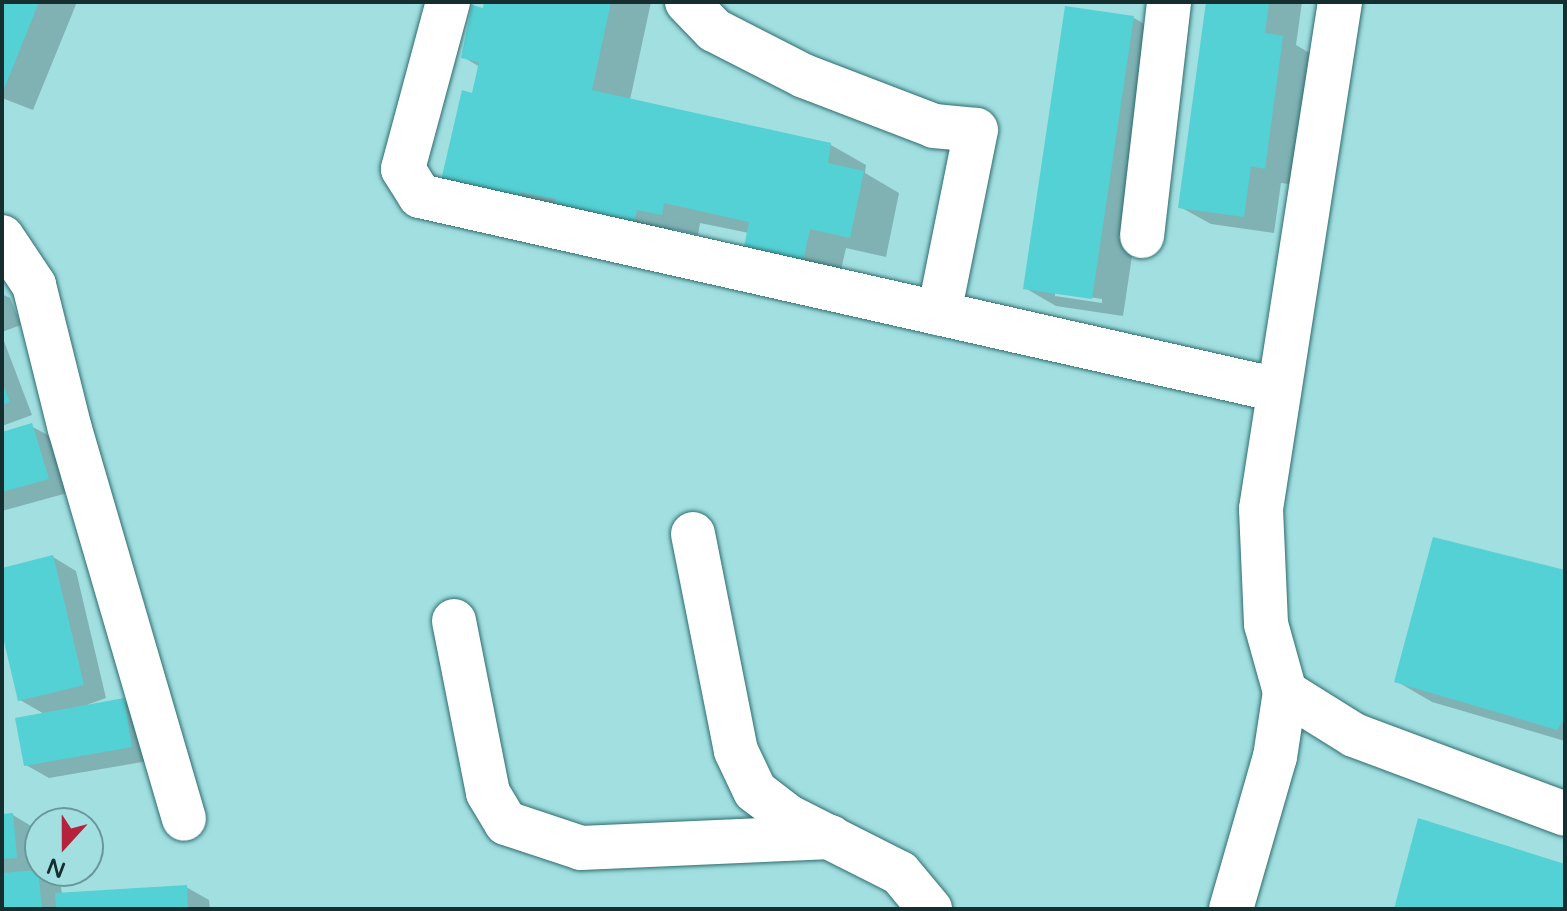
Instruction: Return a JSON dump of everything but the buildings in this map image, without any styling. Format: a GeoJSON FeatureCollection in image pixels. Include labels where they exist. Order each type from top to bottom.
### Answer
{"type":"FeatureCollection","features":[{"type":"Feature","properties":{"kind":"street"},"geometry":{"type":"LineString","coordinates":[[448,2],[403,169],[420,196],[1278,390]]}},
{"type":"Feature","properties":{"kind":"street"},"geometry":{"type":"LineString","coordinates":[[687,2],[714,30],[804,76],[934,126],[976,130],[939,313]]}},
{"type":"Feature","properties":{"kind":"street"},"geometry":{"type":"LineString","coordinates":[[1142,236],[1169,2]]}},
{"type":"Feature","properties":{"kind":"street"},"geometry":{"type":"LineString","coordinates":[[1231,909],[1275,757],[1285,692],[1266,624],[1261,509],[1340,2]]}},
{"type":"Feature","properties":{"kind":"street"},"geometry":{"type":"LineString","coordinates":[[2,237],[34,285],[70,429],[184,819]]}},
{"type":"Feature","properties":{"kind":"street"},"geometry":{"type":"LineString","coordinates":[[693,534],[736,751],[755,791],[789,817],[900,873],[930,909]]}},
{"type":"Feature","properties":{"kind":"street"},"geometry":{"type":"LineString","coordinates":[[454,621],[488,793],[506,823],[581,848],[831,837]]}},
{"type":"Feature","properties":{"kind":"street"},"geometry":{"type":"LineString","coordinates":[[1285,692],[1337,725],[1565,814]]}}]}
